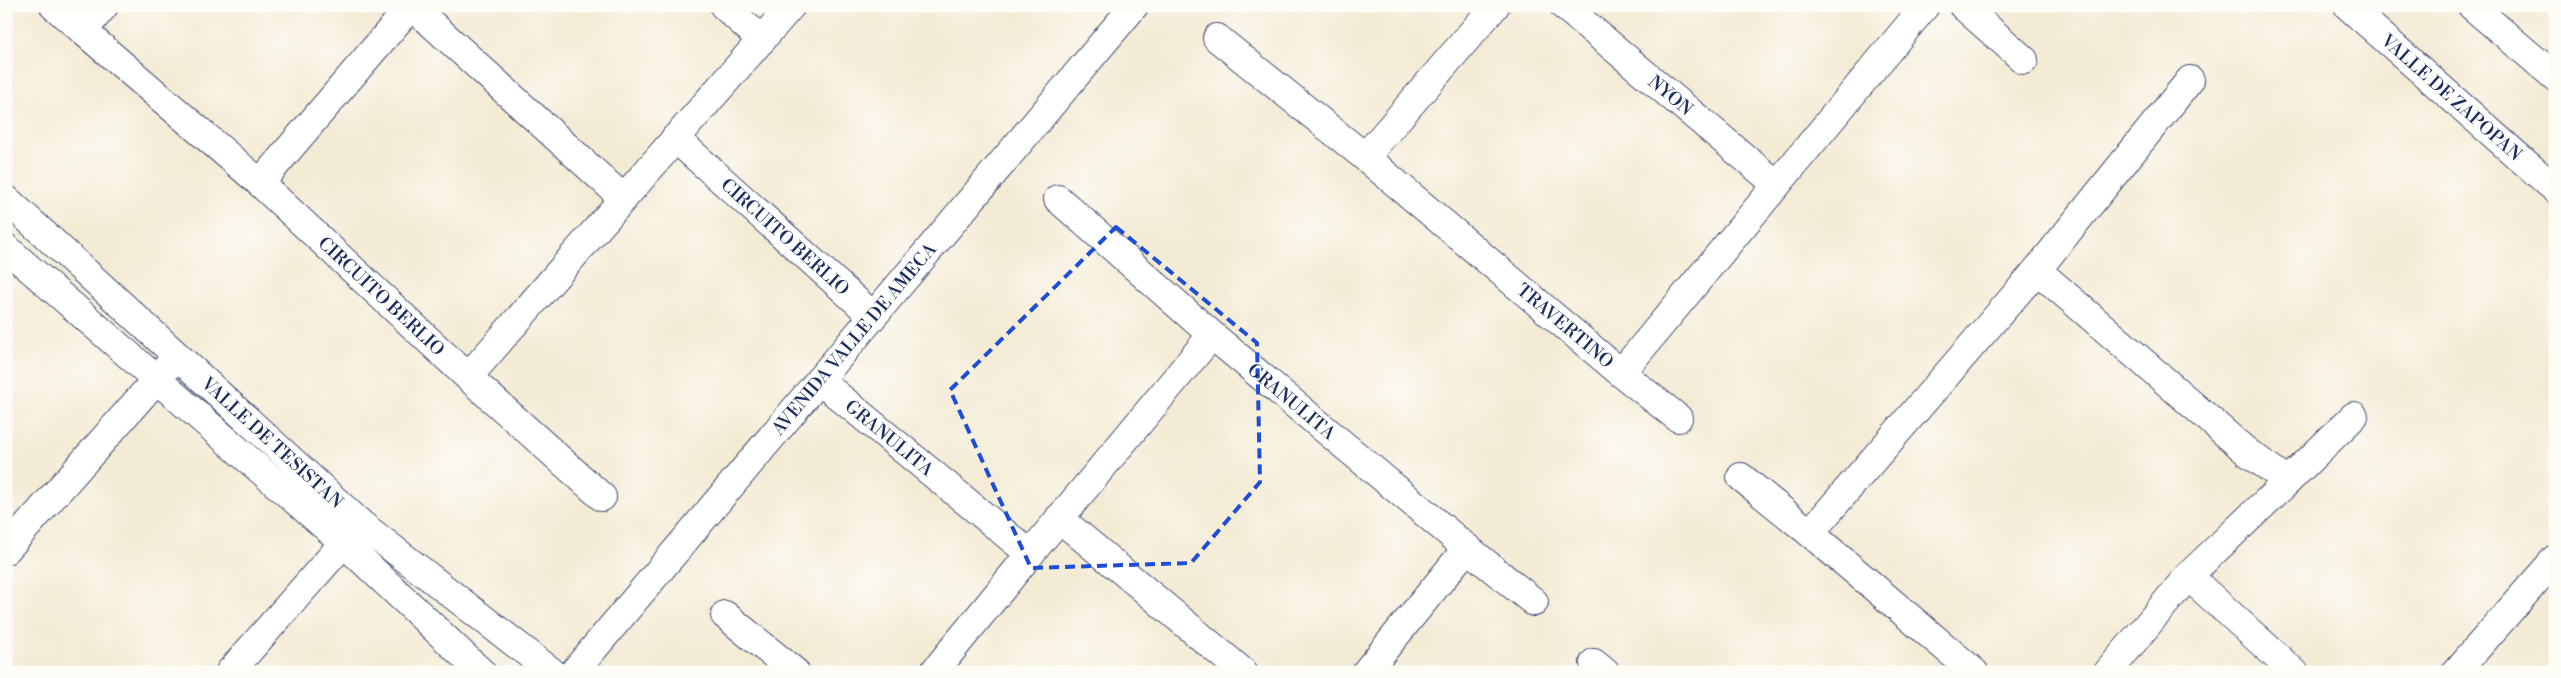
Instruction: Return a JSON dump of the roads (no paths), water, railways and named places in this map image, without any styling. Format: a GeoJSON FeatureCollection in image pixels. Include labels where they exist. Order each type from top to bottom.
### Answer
{"type":"FeatureCollection","features":[{"type":"Feature","properties":{"kind":"street","name":"CIRCUITO BERLIO"},"geometry":{"type":"LineString","coordinates":[[54,6],[260,183],[468,377],[602,497]]}},
{"type":"Feature","properties":{"kind":"street"},"geometry":{"type":"LineString","coordinates":[[83,31],[104,6]]}},
{"type":"Feature","properties":{"kind":"street"},"geometry":{"type":"LineString","coordinates":[[260,183],[412,6],[623,198]]}},
{"type":"Feature","properties":{"kind":"street"},"geometry":{"type":"LineString","coordinates":[[724,6],[762,40]]}},
{"type":"Feature","properties":{"kind":"street"},"geometry":{"type":"LineString","coordinates":[[468,377],[792,6]]}},
{"type":"Feature","properties":{"kind":"street","name":"AVENIDA VALLE DE AMECA"},"geometry":{"type":"LineString","coordinates":[[574,672],[872,315],[1134,6]]}},
{"type":"Feature","properties":{"kind":"street"},"geometry":{"type":"LineString","coordinates":[[1365,157],[1495,6]]}},
{"type":"Feature","properties":{"kind":"street","name":"NYON"},"geometry":{"type":"LineString","coordinates":[[1564,6],[1776,184]]}},
{"type":"Feature","properties":{"kind":"street","name":"TRAVERTINO"},"geometry":{"type":"LineString","coordinates":[[1217,38],[1365,157],[1621,373],[1776,184],[1926,6]]}},
{"type":"Feature","properties":{"kind":"street"},"geometry":{"type":"LineString","coordinates":[[1963,6],[2024,60]]}},
{"type":"Feature","properties":{"kind":"street","name":"VALLE DE ZAPOPAN"},"geometry":{"type":"LineString","coordinates":[[2348,6],[2555,189]]}},
{"type":"Feature","properties":{"kind":"street"},"geometry":{"type":"LineString","coordinates":[[2472,6],[2555,77]]}},
{"type":"Feature","properties":{"kind":"street"},"geometry":{"type":"LineString","coordinates":[[1810,532],[2036,270],[2190,80]]}},
{"type":"Feature","properties":{"kind":"street","name":"CIRCUITO BERLIO"},"geometry":{"type":"LineString","coordinates":[[675,138],[872,315]]}},
{"type":"Feature","properties":{"kind":"street","name":"VALLE DE TESISTAN"},"geometry":{"type":"LineString","coordinates":[[6,199],[176,357],[352,534],[552,672]]}},
{"type":"Feature","properties":{"kind":"street","name":"GRANULITA"},"geometry":{"type":"LineString","coordinates":[[1058,199],[1212,335],[1534,602]]}},
{"type":"Feature","properties":{"kind":"street"},"geometry":{"type":"LineString","coordinates":[[6,248],[157,378],[352,534],[481,672]]}},
{"type":"Feature","properties":{"kind":"street"},"geometry":{"type":"LineString","coordinates":[[2036,270],[2247,452],[2288,481]]}},
{"type":"Feature","properties":{"kind":"street"},"geometry":{"type":"LineString","coordinates":[[934,672],[1059,518],[1212,335]]}},
{"type":"Feature","properties":{"kind":"street"},"geometry":{"type":"LineString","coordinates":[[6,550],[176,357]]}},
{"type":"Feature","properties":{"kind":"street"},"geometry":{"type":"LineString","coordinates":[[1621,373],[1678,418]]}},
{"type":"Feature","properties":{"kind":"street","name":"GRANULITA"},"geometry":{"type":"LineString","coordinates":[[819,380],[1030,554]]}},
{"type":"Feature","properties":{"kind":"street"},"geometry":{"type":"LineString","coordinates":[[2108,672],[2188,576],[2354,416]]}},
{"type":"Feature","properties":{"kind":"street"},"geometry":{"type":"LineString","coordinates":[[1740,477],[1810,532],[1974,672]]}},
{"type":"Feature","properties":{"kind":"street"},"geometry":{"type":"LineString","coordinates":[[1059,518],[1243,672]]}},
{"type":"Feature","properties":{"kind":"street"},"geometry":{"type":"LineString","coordinates":[[230,672],[352,534]]}},
{"type":"Feature","properties":{"kind":"street"},"geometry":{"type":"LineString","coordinates":[[1366,672],[1467,548]]}},
{"type":"Feature","properties":{"kind":"street"},"geometry":{"type":"LineString","coordinates":[[2456,672],[2555,559]]}},
{"type":"Feature","properties":{"kind":"street"},"geometry":{"type":"LineString","coordinates":[[2188,576],[2294,672]]}},
{"type":"Feature","properties":{"kind":"street"},"geometry":{"type":"LineString","coordinates":[[725,615],[795,672]]}}]}
